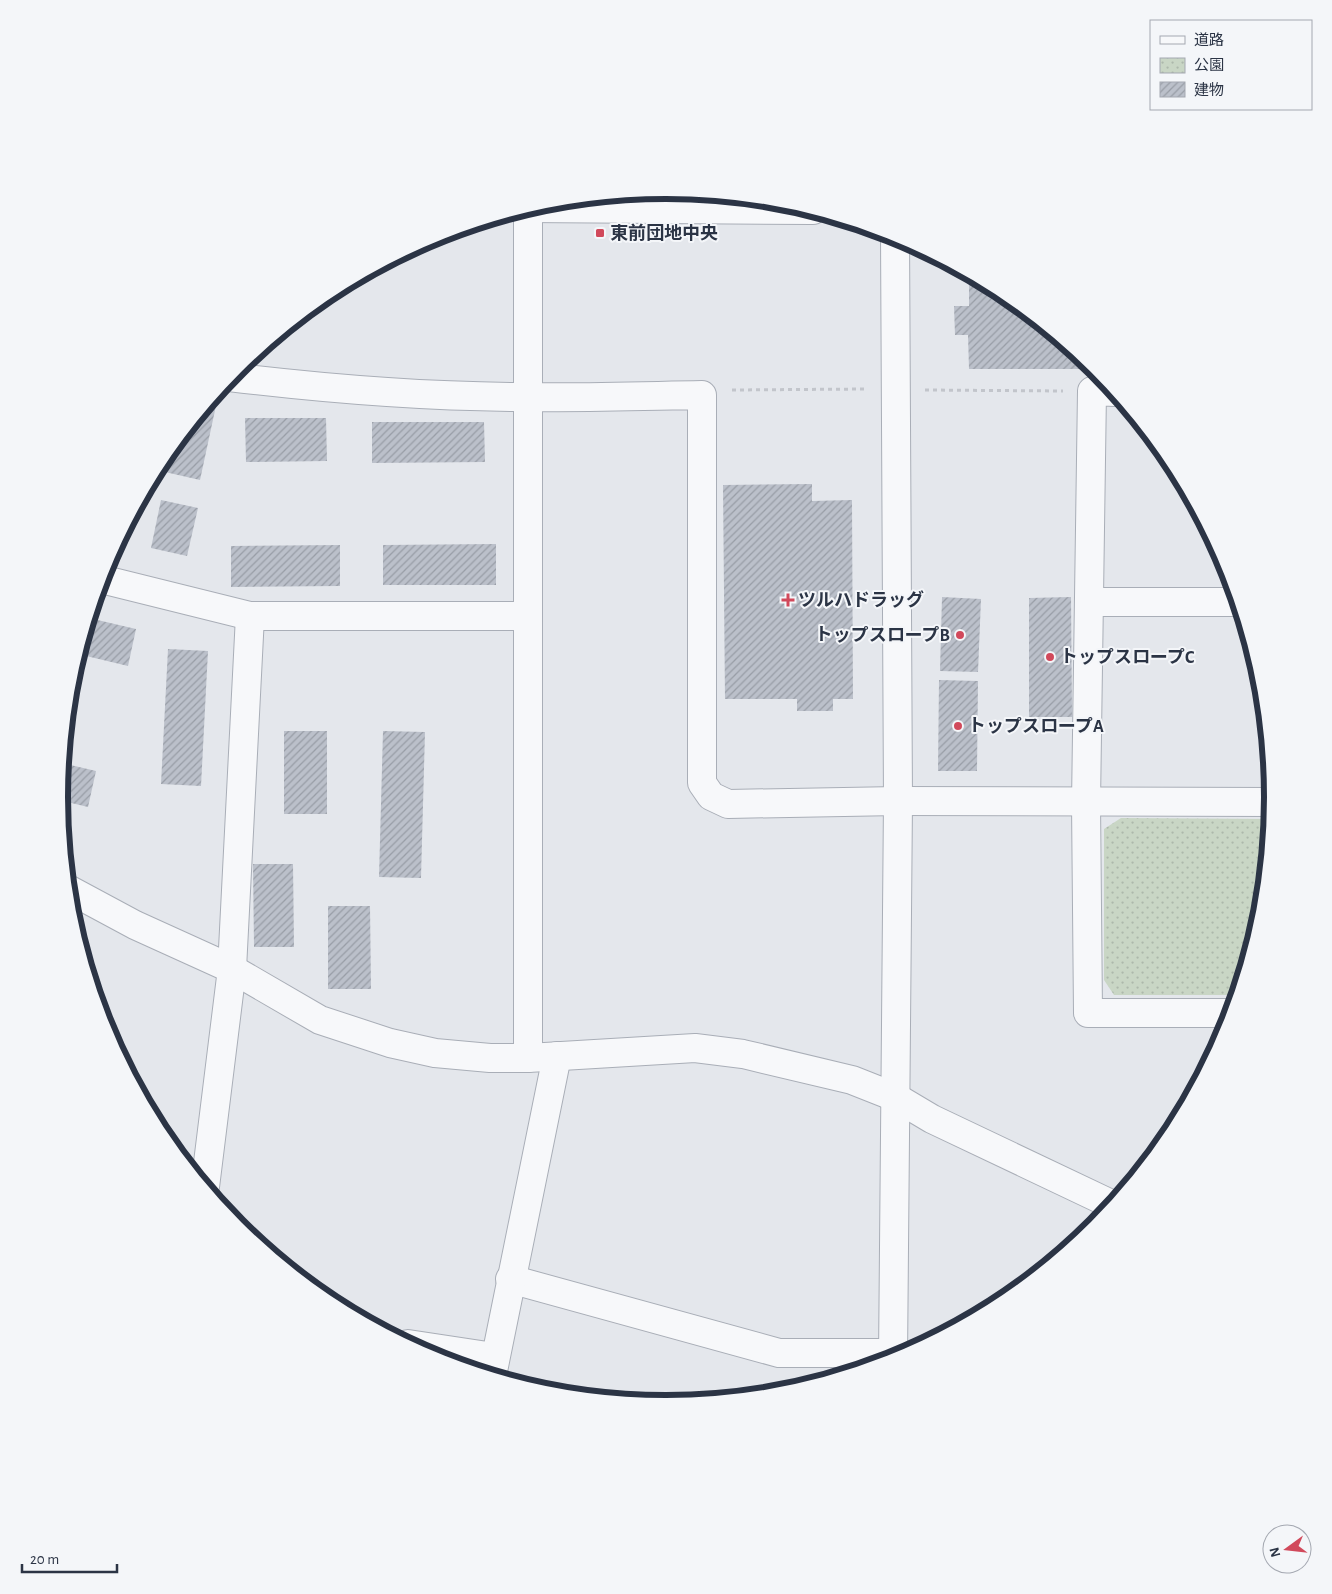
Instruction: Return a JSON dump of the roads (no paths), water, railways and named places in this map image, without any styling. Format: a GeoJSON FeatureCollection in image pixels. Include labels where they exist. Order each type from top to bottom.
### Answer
{"type":"FeatureCollection","features":[{"type":"Feature","properties":{"kind":"street"},"geometry":{"type":"LineString","coordinates":[[560,208],[782,210]]}},
{"type":"Feature","properties":{"kind":"street"},"geometry":{"type":"LineString","coordinates":[[527,215],[528,1058]]}},
{"type":"Feature","properties":{"kind":"street"},"geometry":{"type":"LineString","coordinates":[[893,1351],[898,801],[894,244]]}},
{"type":"Feature","properties":{"kind":"street"},"geometry":{"type":"LineString","coordinates":[[239,378],[318,388],[526,397],[702,395],[702,783],[711,796],[728,804],[898,801],[1264,802]]}},
{"type":"Feature","properties":{"kind":"street"},"geometry":{"type":"LineString","coordinates":[[1103,392],[1090,602],[1086,803],[1088,1013],[1224,1013]]}},
{"type":"Feature","properties":{"kind":"street"},"geometry":{"type":"LineString","coordinates":[[108,581],[250,616],[528,616]]}},
{"type":"Feature","properties":{"kind":"street"},"geometry":{"type":"LineString","coordinates":[[1090,602],[1232,602]]}},
{"type":"Feature","properties":{"kind":"street"},"geometry":{"type":"LineString","coordinates":[[205,1178],[232,970],[250,616]]}},
{"type":"Feature","properties":{"kind":"street"},"geometry":{"type":"LineString","coordinates":[[76,893],[135,925],[232,970],[320,1020],[390,1043],[435,1053],[490,1058],[528,1058],[695,1048],[743,1054],[852,1080],[894,1097],[932,1119],[1106,1202]]}},
{"type":"Feature","properties":{"kind":"street"},"geometry":{"type":"LineString","coordinates":[[450,1355],[493,1366],[557,1056]]}},
{"type":"Feature","properties":{"kind":"street"},"geometry":{"type":"LineString","coordinates":[[510,1279],[779,1353],[880,1356]]}},
{"type":"Feature","properties":{"kind":"place","name":"東前団地中央"},"geometry":{"type":"Point","coordinates":[600,233]}},
{"type":"Feature","properties":{"kind":"place","name":"ツルハドラッグ"},"geometry":{"type":"Point","coordinates":[788,600]}},
{"type":"Feature","properties":{"kind":"place","name":"トップスロープB"},"geometry":{"type":"Point","coordinates":[960,635]}},
{"type":"Feature","properties":{"kind":"place","name":"トップスロープC"},"geometry":{"type":"Point","coordinates":[1050,657]}},
{"type":"Feature","properties":{"kind":"place","name":"トップスロープA"},"geometry":{"type":"Point","coordinates":[958,726]}}]}
